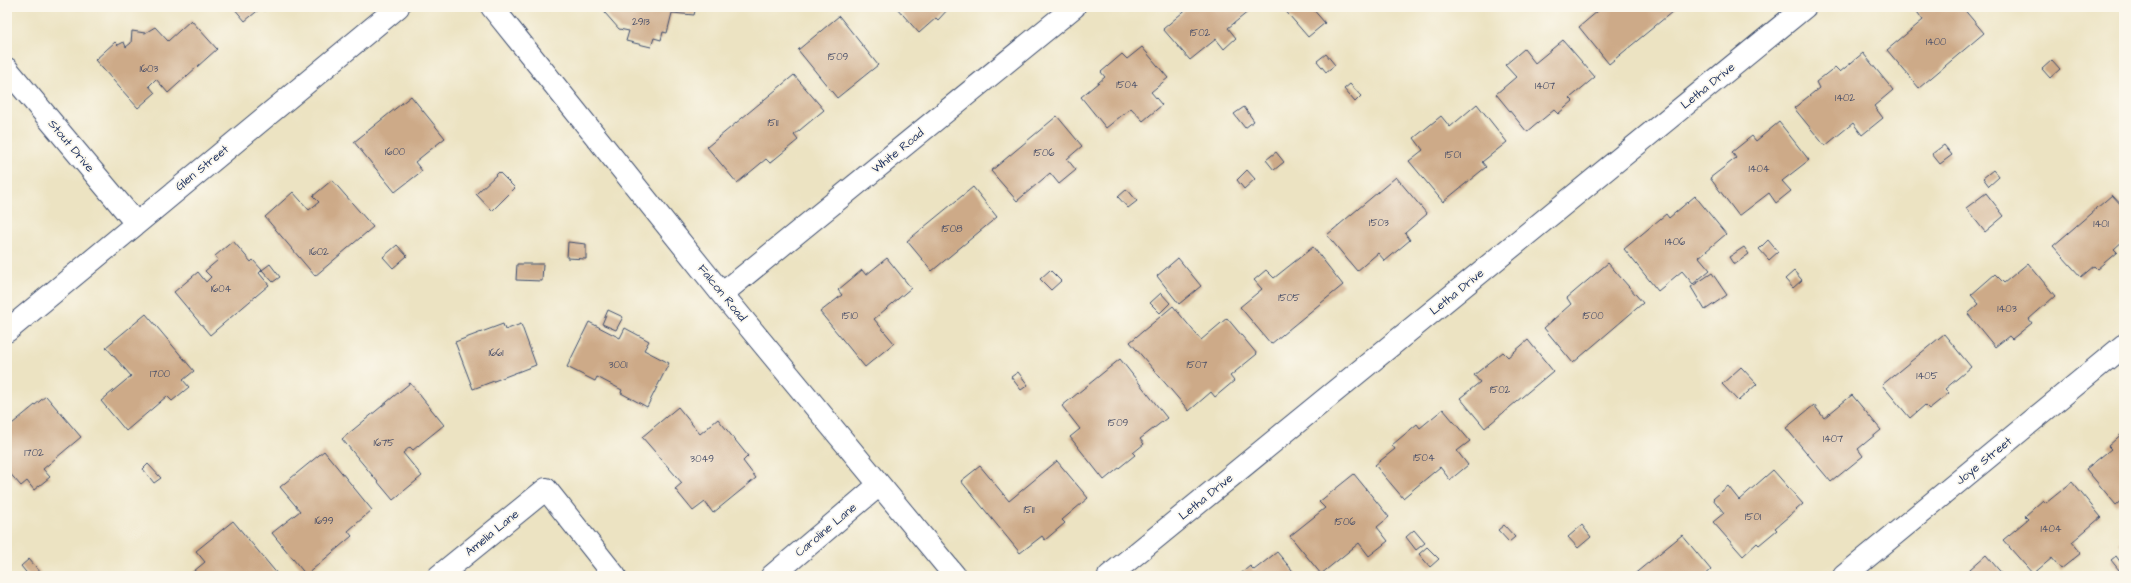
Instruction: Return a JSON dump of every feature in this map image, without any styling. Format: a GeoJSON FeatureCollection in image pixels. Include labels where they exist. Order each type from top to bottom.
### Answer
{"type":"FeatureCollection","features":[{"type":"Feature","properties":{"kind":"street","name":"Glen Street"},"geometry":{"type":"LineString","coordinates":[[7,331],[398,7]]}},
{"type":"Feature","properties":{"kind":"street","name":"Falcon Road"},"geometry":{"type":"LineString","coordinates":[[492,7],[722,294],[955,576]]}},
{"type":"Feature","properties":{"kind":"street","name":"White Road"},"geometry":{"type":"LineString","coordinates":[[722,294],[1074,7]]}},
{"type":"Feature","properties":{"kind":"street","name":"Letha Drive"},"geometry":{"type":"LineString","coordinates":[[1108,576],[1805,7]]}},
{"type":"Feature","properties":{"kind":"street","name":"Stout Drive"},"geometry":{"type":"LineString","coordinates":[[7,69],[136,223]]}},
{"type":"Feature","properties":{"kind":"street","name":"Joye Street"},"geometry":{"type":"LineString","coordinates":[[1844,576],[2124,345]]}},
{"type":"Feature","properties":{"kind":"street","name":"Caroline Lane"},"geometry":{"type":"LineString","coordinates":[[772,576],[880,485]]}},
{"type":"Feature","properties":{"kind":"street","name":"Amelia Lane"},"geometry":{"type":"LineString","coordinates":[[439,576],[546,489],[615,576]]}},
{"type":"Feature","properties":{"kind":"building"},"geometry":{"type":"Polygon","coordinates":[[[233,7],[269,7],[264,11],[261,8],[245,21],[233,7]]]}},
{"type":"Feature","properties":{"kind":"building"},"geometry":{"type":"Polygon","coordinates":[[[601,7],[696,7],[694,15],[672,13],[667,33],[663,32],[661,40],[654,38],[651,47],[626,41],[629,31],[619,29],[605,13],[605,9],[601,7]]]}},
{"type":"Feature","properties":{"kind":"building"},"geometry":{"type":"Polygon","coordinates":[[[896,7],[950,7],[938,20],[936,18],[919,33],[896,7]]]}},
{"type":"Feature","properties":{"kind":"building"},"geometry":{"type":"Polygon","coordinates":[[[1189,7],[1254,7],[1228,28],[1236,38],[1224,49],[1216,39],[1190,60],[1163,29],[1189,7]]]}},
{"type":"Feature","properties":{"kind":"building"},"geometry":{"type":"Polygon","coordinates":[[[1311,7],[1325,23],[1308,37],[1283,8],[1311,7]]]}},
{"type":"Feature","properties":{"kind":"building"},"geometry":{"type":"Polygon","coordinates":[[[1595,7],[1678,7],[1609,64],[1579,27],[1598,11],[1595,7]]]}},
{"type":"Feature","properties":{"kind":"building"},"geometry":{"type":"Polygon","coordinates":[[[1918,7],[1962,7],[1984,33],[1919,88],[1887,50],[1923,20],[1915,9],[1918,7]]]}},
{"type":"Feature","properties":{"kind":"building"},"geometry":{"type":"Polygon","coordinates":[[[839,16],[878,65],[837,98],[798,50],[839,16]]]}},
{"type":"Feature","properties":{"kind":"building"},"geometry":{"type":"Polygon","coordinates":[[[191,20],[217,49],[168,93],[156,79],[149,86],[155,93],[138,108],[95,60],[115,42],[118,45],[124,42],[126,47],[131,43],[132,31],[145,33],[155,27],[168,41],[191,20]]]}},
{"type":"Feature","properties":{"kind":"building"},"geometry":{"type":"Polygon","coordinates":[[[1563,40],[1595,77],[1570,98],[1573,101],[1558,114],[1554,110],[1527,132],[1496,94],[1516,77],[1505,65],[1524,49],[1535,63],[1563,40]]]}},
{"type":"Feature","properties":{"kind":"building"},"geometry":{"type":"Polygon","coordinates":[[[1142,47],[1168,78],[1151,92],[1162,105],[1143,121],[1131,108],[1106,128],[1081,97],[1105,77],[1101,72],[1122,54],[1127,59],[1142,47]]]}},
{"type":"Feature","properties":{"kind":"building"},"geometry":{"type":"Polygon","coordinates":[[[1863,53],[1893,90],[1874,106],[1883,118],[1862,135],[1853,123],[1825,146],[1794,108],[1819,88],[1816,82],[1835,67],[1840,72],[1863,53]]]}},
{"type":"Feature","properties":{"kind":"building"},"geometry":{"type":"Polygon","coordinates":[[[1326,54],[1335,65],[1326,72],[1317,61],[1326,54]]]}},
{"type":"Feature","properties":{"kind":"building"},"geometry":{"type":"Polygon","coordinates":[[[2052,60],[2060,69],[2050,78],[2042,69],[2052,60]]]}},
{"type":"Feature","properties":{"kind":"building"},"geometry":{"type":"Polygon","coordinates":[[[794,75],[824,110],[794,135],[798,140],[770,163],[766,159],[737,183],[707,147],[794,75]]]}},
{"type":"Feature","properties":{"kind":"building"},"geometry":{"type":"Polygon","coordinates":[[[1350,84],[1361,96],[1355,102],[1344,89],[1350,84]]]}},
{"type":"Feature","properties":{"kind":"building"},"geometry":{"type":"Polygon","coordinates":[[[411,96],[445,138],[415,162],[422,171],[395,192],[354,142],[411,96]]]}},
{"type":"Feature","properties":{"kind":"building"},"geometry":{"type":"Polygon","coordinates":[[[1477,104],[1507,142],[1482,162],[1486,167],[1443,202],[1409,161],[1423,150],[1414,138],[1441,116],[1450,127],[1477,104]]]}},
{"type":"Feature","properties":{"kind":"building"},"geometry":{"type":"Polygon","coordinates":[[[1244,107],[1254,121],[1245,128],[1234,114],[1244,107]]]}},
{"type":"Feature","properties":{"kind":"building"},"geometry":{"type":"Polygon","coordinates":[[[1057,116],[1082,146],[1067,159],[1076,170],[1059,184],[1050,173],[1017,201],[991,171],[1057,116]]]}},
{"type":"Feature","properties":{"kind":"building"},"geometry":{"type":"Polygon","coordinates":[[[1779,122],[1809,160],[1782,181],[1791,191],[1776,203],[1769,193],[1739,216],[1710,178],[1736,158],[1732,152],[1752,136],[1756,141],[1779,122]]]}},
{"type":"Feature","properties":{"kind":"building"},"geometry":{"type":"Polygon","coordinates":[[[1944,145],[1952,155],[1940,164],[1932,154],[1944,145]]]}},
{"type":"Feature","properties":{"kind":"building"},"geometry":{"type":"Polygon","coordinates":[[[1276,152],[1284,162],[1274,170],[1266,160],[1276,152]]]}},
{"type":"Feature","properties":{"kind":"building"},"geometry":{"type":"Polygon","coordinates":[[[1247,170],[1255,179],[1244,189],[1237,180],[1247,170]]]}},
{"type":"Feature","properties":{"kind":"building"},"geometry":{"type":"Polygon","coordinates":[[[1993,170],[1999,177],[1989,186],[1983,178],[1993,170]]]}},
{"type":"Feature","properties":{"kind":"building"},"geometry":{"type":"Polygon","coordinates":[[[499,172],[515,188],[492,211],[476,194],[499,172]]]}},
{"type":"Feature","properties":{"kind":"building"},"geometry":{"type":"Polygon","coordinates":[[[1396,177],[1427,214],[1405,233],[1410,240],[1385,261],[1378,253],[1357,271],[1327,235],[1396,177]]]}},
{"type":"Feature","properties":{"kind":"building"},"geometry":{"type":"Polygon","coordinates":[[[332,180],[373,227],[315,276],[265,217],[293,192],[309,210],[319,202],[313,196],[332,180]]]}},
{"type":"Feature","properties":{"kind":"building"},"geometry":{"type":"Polygon","coordinates":[[[973,187],[997,217],[932,271],[907,241],[973,187]]]}},
{"type":"Feature","properties":{"kind":"building"},"geometry":{"type":"Polygon","coordinates":[[[1127,189],[1137,201],[1128,208],[1118,197],[1127,189]]]}},
{"type":"Feature","properties":{"kind":"building"},"geometry":{"type":"Polygon","coordinates":[[[1986,193],[2004,216],[1985,232],[1966,208],[1986,193]]]}},
{"type":"Feature","properties":{"kind":"building"},"geometry":{"type":"Polygon","coordinates":[[[2112,195],[2124,208],[2124,240],[2114,249],[2117,252],[2097,269],[2094,266],[2081,277],[2053,246],[2112,195]]]}},
{"type":"Feature","properties":{"kind":"building"},"geometry":{"type":"Polygon","coordinates":[[[1695,196],[1726,234],[1699,257],[1710,270],[1693,284],[1682,271],[1658,291],[1624,249],[1666,214],[1669,218],[1695,196]]]}},
{"type":"Feature","properties":{"kind":"building"},"geometry":{"type":"Polygon","coordinates":[[[1768,240],[1778,252],[1769,260],[1759,249],[1768,240]]]}},
{"type":"Feature","properties":{"kind":"building"},"geometry":{"type":"Polygon","coordinates":[[[233,241],[251,262],[253,260],[262,270],[259,273],[269,285],[210,335],[174,292],[198,272],[206,282],[211,277],[205,271],[218,260],[215,256],[233,241]]]}},
{"type":"Feature","properties":{"kind":"building"},"geometry":{"type":"Polygon","coordinates":[[[568,242],[586,244],[586,259],[567,258],[568,242]]]}},
{"type":"Feature","properties":{"kind":"building"},"geometry":{"type":"Polygon","coordinates":[[[397,245],[407,256],[393,268],[383,257],[397,245]]]}},
{"type":"Feature","properties":{"kind":"building"},"geometry":{"type":"Polygon","coordinates":[[[1313,247],[1343,285],[1271,344],[1240,307],[1262,289],[1254,280],[1266,270],[1274,278],[1313,247]]]}},
{"type":"Feature","properties":{"kind":"building"},"geometry":{"type":"Polygon","coordinates":[[[1744,247],[1749,254],[1734,265],[1729,257],[1744,247]]]}},
{"type":"Feature","properties":{"kind":"building"},"geometry":{"type":"Polygon","coordinates":[[[887,258],[911,288],[874,319],[894,343],[865,367],[820,312],[842,295],[838,290],[862,270],[866,275],[887,258]]]}},
{"type":"Feature","properties":{"kind":"building"},"geometry":{"type":"Polygon","coordinates":[[[1178,258],[1201,286],[1179,304],[1157,276],[1178,258]]]}},
{"type":"Feature","properties":{"kind":"building"},"geometry":{"type":"Polygon","coordinates":[[[1608,263],[1643,303],[1573,363],[1544,328],[1571,304],[1567,298],[1608,263]]]}},
{"type":"Feature","properties":{"kind":"building"},"geometry":{"type":"Polygon","coordinates":[[[2028,263],[2055,296],[2029,319],[2032,323],[2012,339],[2009,336],[1995,347],[1968,314],[1979,304],[1971,295],[1995,274],[2004,283],[2028,263]]]}},
{"type":"Feature","properties":{"kind":"building"},"geometry":{"type":"Polygon","coordinates":[[[270,264],[280,277],[273,282],[262,270],[270,264]]]}},
{"type":"Feature","properties":{"kind":"building"},"geometry":{"type":"Polygon","coordinates":[[[517,264],[543,264],[542,281],[516,280],[517,264]]]}},
{"type":"Feature","properties":{"kind":"building"},"geometry":{"type":"Polygon","coordinates":[[[1050,270],[1061,281],[1051,290],[1040,279],[1050,270]]]}},
{"type":"Feature","properties":{"kind":"building"},"geometry":{"type":"Polygon","coordinates":[[[1794,271],[1802,280],[1793,288],[1785,279],[1794,271]]]}},
{"type":"Feature","properties":{"kind":"building"},"geometry":{"type":"Polygon","coordinates":[[[1712,273],[1727,295],[1705,310],[1691,287],[1712,273]]]}},
{"type":"Feature","properties":{"kind":"building"},"geometry":{"type":"Polygon","coordinates":[[[1161,293],[1170,303],[1160,313],[1150,303],[1161,293]]]}},
{"type":"Feature","properties":{"kind":"building"},"geometry":{"type":"Polygon","coordinates":[[[1173,306],[1201,340],[1227,318],[1257,354],[1230,376],[1234,381],[1215,397],[1211,392],[1189,411],[1130,342],[1173,306]]]}},
{"type":"Feature","properties":{"kind":"building"},"geometry":{"type":"Polygon","coordinates":[[[608,310],[623,317],[616,330],[602,324],[608,310]]]}},
{"type":"Feature","properties":{"kind":"building"},"geometry":{"type":"Polygon","coordinates":[[[146,314],[194,371],[183,380],[189,387],[172,401],[167,396],[126,431],[101,401],[131,376],[106,347],[146,314]]]}},
{"type":"Feature","properties":{"kind":"building"},"geometry":{"type":"Polygon","coordinates":[[[589,322],[620,338],[625,328],[649,341],[644,350],[669,363],[647,407],[621,393],[622,390],[597,377],[595,381],[567,367],[589,322]]]}},
{"type":"Feature","properties":{"kind":"building"},"geometry":{"type":"Polygon","coordinates":[[[503,324],[505,330],[521,324],[536,365],[473,389],[455,342],[503,324]]]}},
{"type":"Feature","properties":{"kind":"building"},"geometry":{"type":"Polygon","coordinates":[[[1944,334],[1971,367],[1945,389],[1949,393],[1929,409],[1925,405],[1910,418],[1882,385],[1944,334]]]}},
{"type":"Feature","properties":{"kind":"building"},"geometry":{"type":"Polygon","coordinates":[[[1528,340],[1553,371],[1485,428],[1460,398],[1480,382],[1474,375],[1503,352],[1508,357],[1528,340]]]}},
{"type":"Feature","properties":{"kind":"building"},"geometry":{"type":"Polygon","coordinates":[[[1120,359],[1167,418],[1140,439],[1144,444],[1133,453],[1135,455],[1104,480],[1070,437],[1080,429],[1062,406],[1120,359]]]}},
{"type":"Feature","properties":{"kind":"building"},"geometry":{"type":"Polygon","coordinates":[[[1741,367],[1757,384],[1738,401],[1722,384],[1741,367]]]}},
{"type":"Feature","properties":{"kind":"building"},"geometry":{"type":"Polygon","coordinates":[[[1018,372],[1028,385],[1021,390],[1011,377],[1018,372]]]}},
{"type":"Feature","properties":{"kind":"building"},"geometry":{"type":"Polygon","coordinates":[[[410,383],[444,425],[413,450],[410,447],[403,453],[422,476],[393,500],[342,439],[410,383]]]}},
{"type":"Feature","properties":{"kind":"building"},"geometry":{"type":"Polygon","coordinates":[[[1852,395],[1881,430],[1858,449],[1863,456],[1831,482],[1786,428],[1814,405],[1824,418],[1852,395]]]}},
{"type":"Feature","properties":{"kind":"building"},"geometry":{"type":"Polygon","coordinates":[[[46,396],[81,437],[43,469],[50,477],[34,490],[27,481],[21,486],[7,470],[7,428],[46,396]]]}},
{"type":"Feature","properties":{"kind":"building"},"geometry":{"type":"Polygon","coordinates":[[[678,407],[700,434],[718,419],[748,456],[743,461],[756,478],[713,513],[705,502],[693,511],[675,489],[682,483],[642,437],[678,407]]]}},
{"type":"Feature","properties":{"kind":"building"},"geometry":{"type":"Polygon","coordinates":[[[1443,409],[1470,441],[1457,451],[1468,465],[1450,480],[1440,467],[1403,498],[1375,465],[1395,449],[1392,445],[1417,424],[1420,428],[1443,409]]]}},
{"type":"Feature","properties":{"kind":"building"},"geometry":{"type":"Polygon","coordinates":[[[2124,432],[2124,498],[2116,505],[2086,469],[2111,449],[2108,446],[2124,432]]]}},
{"type":"Feature","properties":{"kind":"building"},"geometry":{"type":"Polygon","coordinates":[[[324,451],[372,510],[348,531],[352,536],[306,575],[272,533],[300,511],[280,487],[324,451]]]}},
{"type":"Feature","properties":{"kind":"building"},"geometry":{"type":"Polygon","coordinates":[[[1057,461],[1088,498],[1062,520],[1065,523],[1045,540],[1042,536],[1020,553],[961,481],[980,466],[1009,501],[1057,461]]]}},
{"type":"Feature","properties":{"kind":"building"},"geometry":{"type":"Polygon","coordinates":[[[148,464],[161,478],[154,483],[143,469],[148,464]]]}},
{"type":"Feature","properties":{"kind":"building"},"geometry":{"type":"Polygon","coordinates":[[[1773,470],[1803,504],[1775,528],[1777,530],[1759,545],[1757,543],[1743,556],[1713,522],[1724,513],[1713,499],[1728,486],[1739,500],[1773,470]]]}},
{"type":"Feature","properties":{"kind":"building"},"geometry":{"type":"Polygon","coordinates":[[[1354,474],[1389,517],[1377,527],[1388,541],[1369,556],[1359,543],[1321,574],[1290,536],[1325,508],[1319,502],[1354,474]]]}},
{"type":"Feature","properties":{"kind":"building"},"geometry":{"type":"Polygon","coordinates":[[[2072,482],[2101,517],[2072,542],[2081,553],[2061,569],[2052,558],[2033,574],[2003,540],[2028,519],[2025,516],[2043,500],[2046,503],[2072,482]]]}},
{"type":"Feature","properties":{"kind":"building"},"geometry":{"type":"Polygon","coordinates":[[[233,521],[279,576],[188,576],[205,562],[196,551],[233,521]]]}},
{"type":"Feature","properties":{"kind":"building"},"geometry":{"type":"Polygon","coordinates":[[[1504,525],[1515,537],[1509,542],[1498,530],[1504,525]]]}},
{"type":"Feature","properties":{"kind":"building"},"geometry":{"type":"Polygon","coordinates":[[[1582,525],[1591,537],[1578,548],[1568,537],[1582,525]]]}},
{"type":"Feature","properties":{"kind":"building"},"geometry":{"type":"Polygon","coordinates":[[[1414,530],[1425,543],[1416,550],[1406,537],[1414,530]]]}},
{"type":"Feature","properties":{"kind":"building"},"geometry":{"type":"Polygon","coordinates":[[[1682,535],[1711,570],[1704,576],[1632,576],[1682,535]]]}},
{"type":"Feature","properties":{"kind":"building"},"geometry":{"type":"Polygon","coordinates":[[[2124,537],[2124,549],[2118,542],[2124,537]]]}},
{"type":"Feature","properties":{"kind":"building"},"geometry":{"type":"Polygon","coordinates":[[[1427,547],[1439,559],[1430,567],[1419,554],[1427,547]]]}},
{"type":"Feature","properties":{"kind":"building"},"geometry":{"type":"Polygon","coordinates":[[[1277,552],[1297,576],[1238,576],[1250,566],[1254,570],[1277,552]]]}},
{"type":"Feature","properties":{"kind":"building"},"geometry":{"type":"Polygon","coordinates":[[[1986,555],[2004,576],[1962,576],[1986,555]]]}},
{"type":"Feature","properties":{"kind":"building"},"geometry":{"type":"Polygon","coordinates":[[[2116,556],[2124,567],[2119,570],[2111,560],[2116,556]]]}},
{"type":"Feature","properties":{"kind":"building"},"geometry":{"type":"Polygon","coordinates":[[[29,559],[41,573],[37,576],[29,576],[21,566],[29,559]]]}}]}
